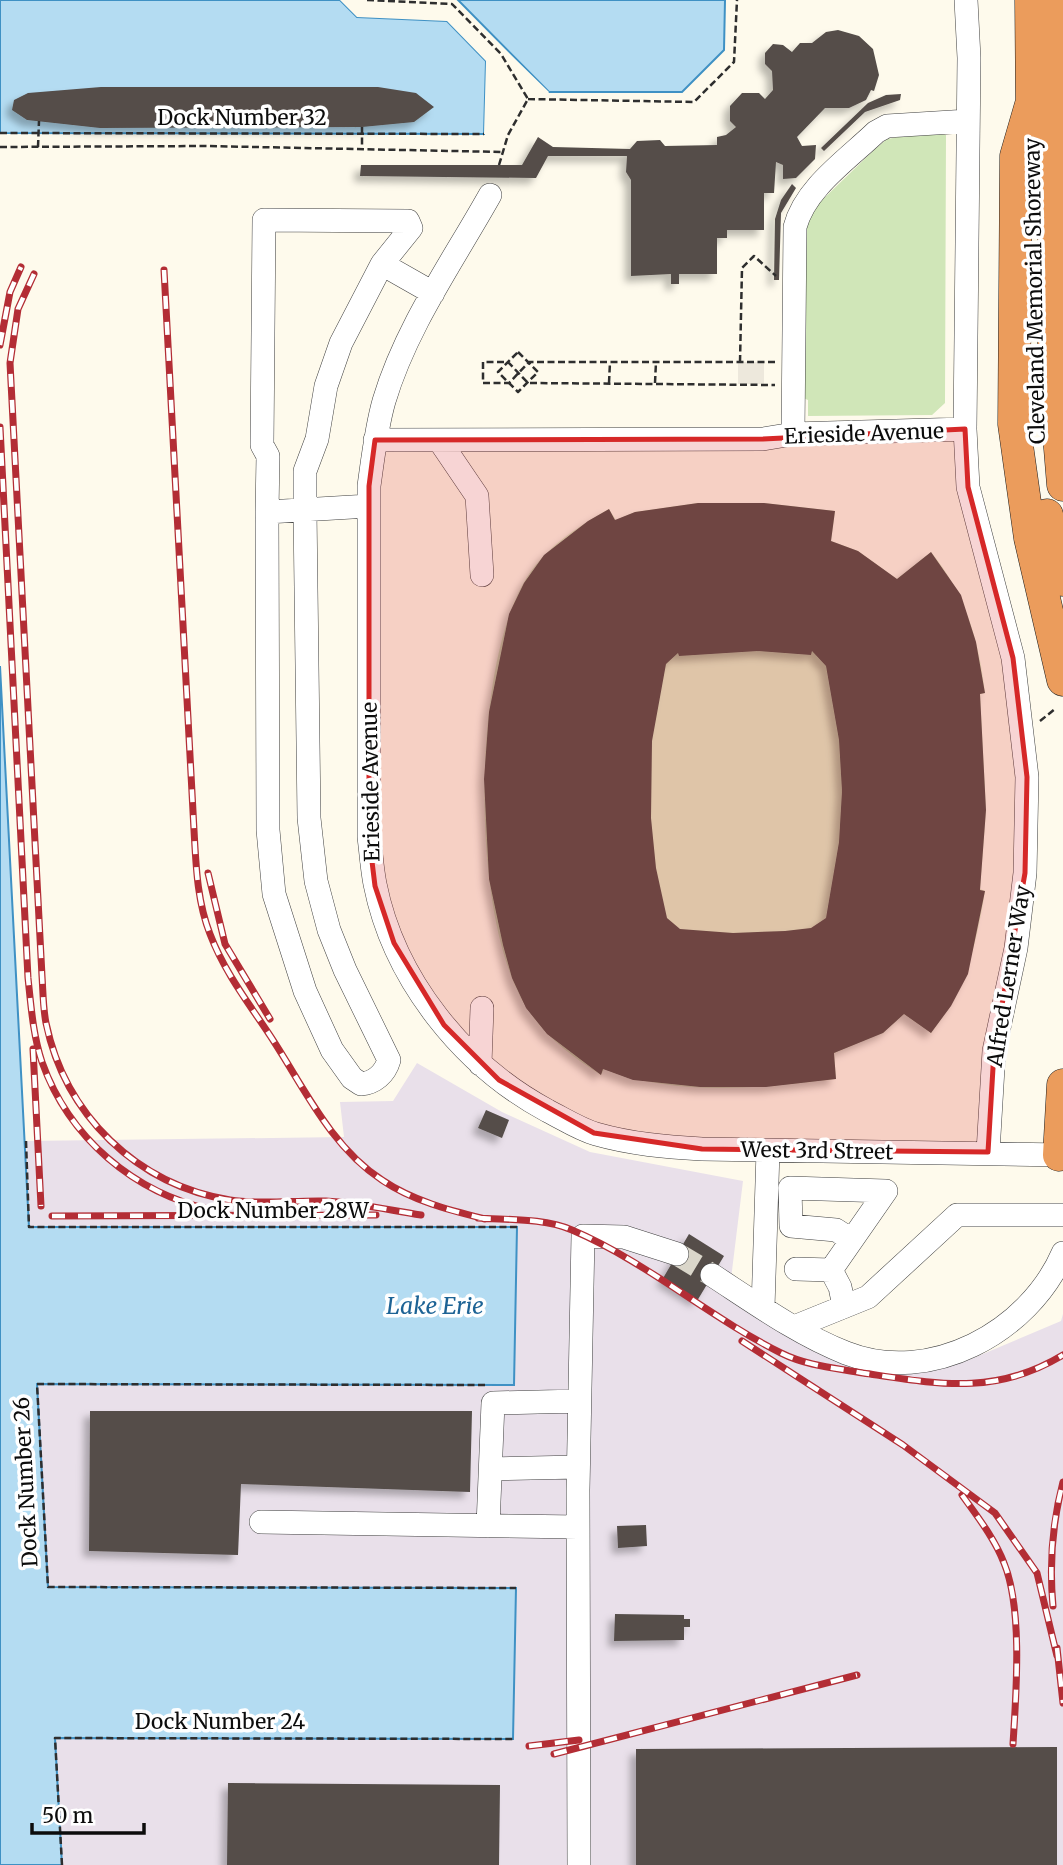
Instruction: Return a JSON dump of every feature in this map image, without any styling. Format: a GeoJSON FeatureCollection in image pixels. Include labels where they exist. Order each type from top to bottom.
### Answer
{"type":"FeatureCollection","features":[{"type":"Feature","properties":{"kind":"highway"},"geometry":{"type":"LineString","coordinates":[[1012,0],[1014,25],[1032,87],[1016,156],[1014,424],[1030,538],[1063,680]]}},
{"type":"Feature","properties":{"kind":"highway","name":"Cleveland Memorial Shoreway"},"geometry":{"type":"LineString","coordinates":[[1031,0],[1035,418],[1044,496],[1063,578]]}},
{"type":"Feature","properties":{"kind":"highway","name":"Cleveland Memorial Shoreway"},"geometry":{"type":"LineString","coordinates":[[1053,0],[1054,376],[1063,485]]}},
{"type":"Feature","properties":{"kind":"highway"},"geometry":{"type":"LineString","coordinates":[[1054,139],[1063,103]]}},
{"type":"Feature","properties":{"kind":"highway"},"geometry":{"type":"LineString","coordinates":[[1054,181],[1063,213]]}},
{"type":"Feature","properties":{"kind":"highway"},"geometry":{"type":"LineString","coordinates":[[1061,1155],[1063,1085]]}},
{"type":"Feature","properties":{"kind":"street","name":"Erieside Avenue"},"geometry":{"type":"LineString","coordinates":[[375,440],[763,439],[793,434],[965,429],[968,121],[966,0]]}},
{"type":"Feature","properties":{"kind":"street"},"geometry":{"type":"LineString","coordinates":[[793,434],[795,227],[799,211],[809,197],[876,132],[887,126],[968,121]]}},
{"type":"Feature","properties":{"kind":"street","name":"Erieside Avenue"},"geometry":{"type":"LineString","coordinates":[[490,195],[433,293],[396,371],[384,400],[375,440],[369,506],[369,837],[375,886],[394,943],[419,991],[480,1064],[525,1098],[574,1124]]}},
{"type":"Feature","properties":{"kind":"street"},"geometry":{"type":"LineString","coordinates":[[264,220],[408,221],[411,228],[382,264],[341,343],[326,386],[317,439],[305,471],[309,818],[316,881],[328,930],[389,1060],[386,1069],[371,1083],[360,1084],[352,1078],[332,1050],[311,1003],[274,894],[268,830],[268,456],[262,445],[264,220]]}},
{"type":"Feature","properties":{"kind":"street"},"geometry":{"type":"LineString","coordinates":[[382,264],[433,293]]}},
{"type":"Feature","properties":{"kind":"street","name":"Alfred Lerner Way"},"geometry":{"type":"LineString","coordinates":[[965,429],[968,487],[1013,658],[1027,777],[1025,873],[1016,948],[994,1051],[988,1152]]}},
{"type":"Feature","properties":{"kind":"street"},"geometry":{"type":"LineString","coordinates":[[439,440],[477,496],[482,575]]}},
{"type":"Feature","properties":{"kind":"street"},"geometry":{"type":"LineString","coordinates":[[268,456],[309,458]]}},
{"type":"Feature","properties":{"kind":"street"},"geometry":{"type":"LineString","coordinates":[[267,512],[369,506]]}},
{"type":"Feature","properties":{"kind":"street"},"geometry":{"type":"LineString","coordinates":[[480,1064],[482,1008]]}},
{"type":"Feature","properties":{"kind":"street","name":"West 3rd Street"},"geometry":{"type":"LineString","coordinates":[[574,1124],[594,1133],[655,1146],[768,1151],[1061,1155]]}},
{"type":"Feature","properties":{"kind":"street"},"geometry":{"type":"LineString","coordinates":[[763,1308],[768,1151]]}},
{"type":"Feature","properties":{"kind":"street"},"geometry":{"type":"LineString","coordinates":[[794,1327],[868,1297],[957,1215],[1063,1215]]}},
{"type":"Feature","properties":{"kind":"street"},"geometry":{"type":"LineString","coordinates":[[579,1865],[578,1467],[583,1236],[624,1237],[677,1254]]}},
{"type":"Feature","properties":{"kind":"street"},"geometry":{"type":"LineString","coordinates":[[831,1270],[850,1239]]}},
{"type":"Feature","properties":{"kind":"street"},"geometry":{"type":"LineString","coordinates":[[712,1275],[794,1327],[848,1354],[895,1363],[938,1358],[975,1345],[1021,1312],[1042,1288],[1063,1253]]}},
{"type":"Feature","properties":{"kind":"street"},"geometry":{"type":"LineString","coordinates":[[796,1269],[831,1270]]}},
{"type":"Feature","properties":{"kind":"street"},"geometry":{"type":"LineString","coordinates":[[831,1270],[840,1287],[844,1306]]}},
{"type":"Feature","properties":{"kind":"street"},"geometry":{"type":"LineString","coordinates":[[488,1526],[493,1403],[579,1401]]}},
{"type":"Feature","properties":{"kind":"street"},"geometry":{"type":"LineString","coordinates":[[491,1469],[578,1467]]}},
{"type":"Feature","properties":{"kind":"street"},"geometry":{"type":"LineString","coordinates":[[261,1522],[578,1527]]}},
{"type":"Feature","properties":{"kind":"path"},"geometry":{"type":"LineString","coordinates":[[367,0],[452,4],[501,54],[528,99]]}},
{"type":"Feature","properties":{"kind":"path"},"geometry":{"type":"LineString","coordinates":[[528,99],[694,102],[734,62],[737,0]]}},
{"type":"Feature","properties":{"kind":"path"},"geometry":{"type":"LineString","coordinates":[[499,165],[502,152],[528,99]]}},
{"type":"Feature","properties":{"kind":"path"},"geometry":{"type":"LineString","coordinates":[[38,147],[39,121]]}},
{"type":"Feature","properties":{"kind":"path"},"geometry":{"type":"LineString","coordinates":[[362,127],[362,149]]}},
{"type":"Feature","properties":{"kind":"path","name":"Dock Number 32"},"geometry":{"type":"LineString","coordinates":[[0,133],[484,134]]}},
{"type":"Feature","properties":{"kind":"path"},"geometry":{"type":"LineString","coordinates":[[0,147],[502,152]]}},
{"type":"Feature","properties":{"kind":"path"},"geometry":{"type":"LineString","coordinates":[[740,362],[742,268],[754,256],[778,278]]}},
{"type":"Feature","properties":{"kind":"path"},"geometry":{"type":"LineString","coordinates":[[518,352],[528,362],[538,372],[518,393],[498,372],[518,352]]}},
{"type":"Feature","properties":{"kind":"path"},"geometry":{"type":"LineString","coordinates":[[528,362],[519,373],[509,383],[483,383],[483,362],[508,362],[519,373],[528,383],[779,385]]}},
{"type":"Feature","properties":{"kind":"path"},"geometry":{"type":"LineString","coordinates":[[528,362],[779,362]]}},
{"type":"Feature","properties":{"kind":"path"},"geometry":{"type":"LineString","coordinates":[[609,383],[610,362]]}},
{"type":"Feature","properties":{"kind":"path"},"geometry":{"type":"LineString","coordinates":[[655,383],[656,362]]}},
{"type":"Feature","properties":{"kind":"path","name":"Dock Number 28W"},"geometry":{"type":"LineString","coordinates":[[26,1141],[29,1227],[517,1227]]}},
{"type":"Feature","properties":{"kind":"path","name":"Dock Number 26"},"geometry":{"type":"LineString","coordinates":[[486,1385],[37,1384],[48,1587],[516,1588]]}},
{"type":"Feature","properties":{"kind":"path","name":"Dock Number 24"},"geometry":{"type":"LineString","coordinates":[[62,1865],[55,1738],[513,1739]]}},
{"type":"Feature","properties":{"kind":"highlighted area"},"geometry":{"type":"Polygon","coordinates":[[[965,429],[968,487],[1013,658],[1027,777],[1025,873],[994,1051],[988,1152],[702,1149],[594,1133],[499,1080],[444,1025],[394,943],[375,886],[369,837],[369,486],[375,440],[763,439],[965,429]]]}},
{"type":"Feature","properties":{"kind":"shaded area"},"geometry":{"type":"Polygon","coordinates":[[[738,362],[764,362],[764,384],[738,384],[738,362]]]}},
{"type":"Feature","properties":{"kind":"shaded area"},"geometry":{"type":"Polygon","coordinates":[[[417,1063],[502,1112],[590,1152],[743,1181],[730,1287],[794,1327],[928,1368],[971,1359],[1061,1321],[1063,1314],[1063,1865],[62,1865],[55,1738],[513,1739],[516,1588],[48,1587],[37,1384],[513,1385],[517,1227],[29,1227],[26,1141],[344,1137],[340,1102],[393,1101],[417,1063]]]}},
{"type":"Feature","properties":{"kind":"green space"},"geometry":{"type":"Polygon","coordinates":[[[927,132],[946,135],[945,403],[932,415],[808,416],[808,400],[803,398],[804,241],[807,223],[818,204],[887,139],[927,132]]]}},
{"type":"Feature","properties":{"kind":"green space"},"geometry":{"type":"Polygon","coordinates":[[[698,503],[764,503],[835,511],[831,541],[858,551],[897,579],[931,552],[961,601],[979,654],[985,693],[980,694],[986,810],[980,889],[985,891],[968,966],[953,999],[931,1033],[904,1014],[883,1033],[834,1053],[836,1079],[719,1088],[660,1084],[604,1069],[601,1075],[551,1037],[527,1008],[508,968],[495,917],[487,859],[484,797],[487,735],[494,676],[506,625],[523,584],[550,550],[572,532],[609,509],[616,520],[635,512],[698,503]]]}},
{"type":"Feature","properties":{"kind":"water"},"geometry":{"type":"Polygon","coordinates":[[[0,0],[340,0],[357,17],[447,21],[486,61],[484,134],[0,133],[0,0]]]}},
{"type":"Feature","properties":{"kind":"water"},"geometry":{"type":"Polygon","coordinates":[[[458,0],[725,0],[724,50],[682,92],[549,92],[458,0]]]}},
{"type":"Feature","properties":{"kind":"water","name":"Lake Erie"},"geometry":{"type":"Polygon","coordinates":[[[0,666],[29,1227],[517,1227],[514,1385],[37,1384],[48,1587],[516,1588],[513,1739],[55,1738],[62,1865],[0,1865],[0,666]]]}},
{"type":"Feature","properties":{"kind":"pier"},"geometry":{"type":"Polygon","coordinates":[[[340,0],[345,0],[359,14],[450,18],[489,60],[487,134],[484,134],[486,61],[447,21],[357,17],[340,0]]]}},
{"type":"Feature","properties":{"kind":"pier"},"geometry":{"type":"Polygon","coordinates":[[[454,0],[549,92],[547,95],[455,2],[454,0]]]}},
{"type":"Feature","properties":{"kind":"building"},"geometry":{"type":"Polygon","coordinates":[[[838,30],[859,36],[873,49],[879,75],[874,91],[871,90],[866,100],[849,108],[825,108],[797,137],[802,146],[816,145],[815,159],[796,178],[783,179],[783,165],[776,162],[774,193],[764,193],[764,230],[727,230],[727,238],[717,238],[717,274],[679,274],[679,284],[671,284],[671,274],[631,276],[631,180],[626,172],[627,156],[548,156],[536,178],[360,176],[361,165],[522,165],[538,137],[553,147],[630,149],[637,141],[660,140],[665,146],[717,145],[717,137],[726,135],[736,127],[730,121],[730,106],[742,93],[759,93],[765,99],[773,90],[772,71],[765,64],[765,53],[773,44],[783,45],[792,52],[800,43],[812,43],[826,32],[838,30]]]}},
{"type":"Feature","properties":{"kind":"building"},"geometry":{"type":"Polygon","coordinates":[[[101,87],[378,87],[416,93],[434,107],[414,122],[362,127],[100,128],[27,120],[12,110],[14,100],[28,93],[101,87]]]}},
{"type":"Feature","properties":{"kind":"building"},"geometry":{"type":"Polygon","coordinates":[[[901,94],[900,100],[865,112],[824,151],[821,148],[868,103],[886,95],[901,94]]]}},
{"type":"Feature","properties":{"kind":"building"},"geometry":{"type":"Polygon","coordinates":[[[792,184],[796,188],[781,213],[779,280],[774,280],[775,219],[781,200],[792,184]]]}},
{"type":"Feature","properties":{"kind":"building"},"geometry":{"type":"Polygon","coordinates":[[[698,503],[764,503],[835,511],[831,541],[858,551],[897,579],[931,552],[961,595],[976,642],[985,693],[980,694],[986,810],[980,890],[985,891],[968,974],[951,1006],[931,1033],[904,1014],[883,1033],[834,1053],[836,1079],[766,1087],[700,1087],[633,1080],[603,1069],[601,1075],[547,1034],[526,1008],[512,978],[489,879],[484,779],[489,712],[509,614],[524,583],[544,555],[588,521],[609,509],[615,520],[635,512],[698,503]],[[758,651],[679,656],[678,653],[666,664],[652,741],[651,818],[656,868],[667,918],[680,929],[733,933],[785,931],[811,928],[826,918],[839,842],[842,791],[839,740],[826,666],[812,651],[811,655],[758,651]]]}},
{"type":"Feature","properties":{"kind":"building"},"geometry":{"type":"Polygon","coordinates":[[[486,1110],[509,1120],[502,1138],[478,1128],[486,1110]]]}},
{"type":"Feature","properties":{"kind":"building"},"geometry":{"type":"Polygon","coordinates":[[[689,1234],[724,1256],[697,1301],[662,1280],[689,1234]]]}},
{"type":"Feature","properties":{"kind":"building"},"geometry":{"type":"Polygon","coordinates":[[[90,1411],[472,1411],[470,1492],[241,1484],[238,1555],[89,1551],[90,1411]]]}},
{"type":"Feature","properties":{"kind":"building"},"geometry":{"type":"Polygon","coordinates":[[[646,1525],[647,1546],[618,1548],[617,1526],[646,1525]]]}},
{"type":"Feature","properties":{"kind":"building"},"geometry":{"type":"Polygon","coordinates":[[[615,1614],[684,1615],[684,1619],[690,1619],[690,1627],[684,1627],[684,1640],[614,1641],[615,1614]]]}},
{"type":"Feature","properties":{"kind":"building"},"geometry":{"type":"Polygon","coordinates":[[[1057,1747],[1057,1865],[636,1865],[636,1749],[1057,1747]]]}},
{"type":"Feature","properties":{"kind":"building"},"geometry":{"type":"Polygon","coordinates":[[[228,1783],[500,1785],[499,1865],[227,1865],[228,1783]]]}},
{"type":"Feature","properties":{"kind":"tunnel"},"geometry":{"type":"LineString","coordinates":[[677,1254],[712,1275]]}},
{"type":"Feature","properties":{"kind":"railway"},"geometry":{"type":"LineString","coordinates":[[0,345],[10,292],[21,267]]}},
{"type":"Feature","properties":{"kind":"railway"},"geometry":{"type":"LineString","coordinates":[[164,270],[196,856],[200,896],[206,921],[216,948],[236,986],[318,1113],[347,1150],[363,1166],[406,1194],[485,1219]]}},
{"type":"Feature","properties":{"kind":"railway"},"geometry":{"type":"LineString","coordinates":[[34,274],[18,309],[10,363],[43,1000],[46,1023],[56,1056],[70,1087],[88,1115],[110,1140],[136,1162],[165,1179],[196,1192],[230,1200],[326,1201],[421,1215]]}},
{"type":"Feature","properties":{"kind":"railway"},"geometry":{"type":"LineString","coordinates":[[0,427],[28,978],[39,1052],[54,1089],[69,1115],[87,1138],[108,1158],[131,1176],[156,1190],[183,1202],[212,1210]]}},
{"type":"Feature","properties":{"kind":"railway"},"geometry":{"type":"LineString","coordinates":[[208,873],[225,944],[270,1019]]}},
{"type":"Feature","properties":{"kind":"railway"},"geometry":{"type":"LineString","coordinates":[[33,1049],[41,1206]]}},
{"type":"Feature","properties":{"kind":"railway"},"geometry":{"type":"LineString","coordinates":[[52,1216],[376,1215]]}},
{"type":"Feature","properties":{"kind":"railway"},"geometry":{"type":"LineString","coordinates":[[478,1218],[538,1221],[572,1230],[652,1273],[754,1339],[811,1364],[916,1381],[966,1384],[1014,1377],[1063,1355]]}},
{"type":"Feature","properties":{"kind":"railway"},"geometry":{"type":"LineString","coordinates":[[742,1341],[903,1445],[995,1513],[1037,1573],[1057,1656]]}},
{"type":"Feature","properties":{"kind":"railway"},"geometry":{"type":"LineString","coordinates":[[1053,1606],[1052,1544],[1063,1482]]}},
{"type":"Feature","properties":{"kind":"railway"},"geometry":{"type":"LineString","coordinates":[[962,1495],[996,1545],[1010,1582],[1017,1652],[1013,1744]]}},
{"type":"Feature","properties":{"kind":"railway"},"geometry":{"type":"LineString","coordinates":[[1057,1648],[1063,1703]]}},
{"type":"Feature","properties":{"kind":"railway"},"geometry":{"type":"LineString","coordinates":[[554,1754],[857,1675]]}},
{"type":"Feature","properties":{"kind":"railway"},"geometry":{"type":"LineString","coordinates":[[529,1746],[579,1740]]}}]}
